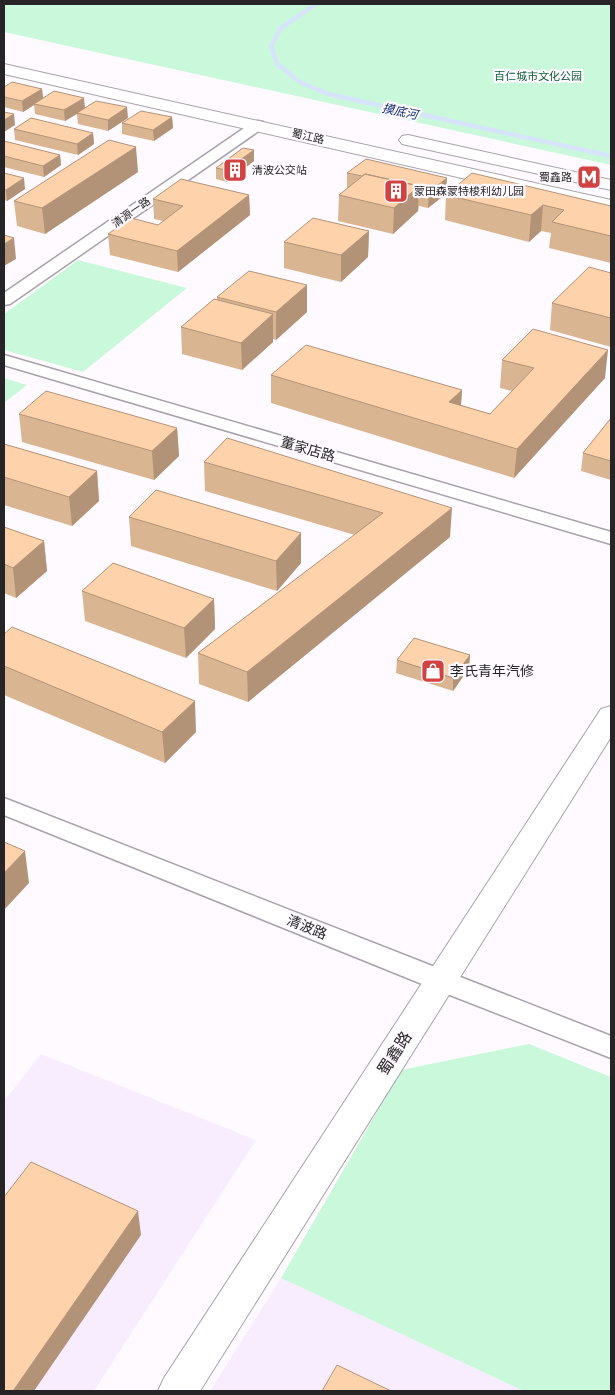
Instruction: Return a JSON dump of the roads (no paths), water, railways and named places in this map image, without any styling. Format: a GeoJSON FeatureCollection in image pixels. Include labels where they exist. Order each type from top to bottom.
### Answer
{"type":"FeatureCollection","features":[{"type":"Feature","properties":{"kind":"street","name":"蜀江路"},"geometry":{"type":"LineString","coordinates":[[4,69],[611,206]]}},
{"type":"Feature","properties":{"kind":"street","name":"清源一路"},"geometry":{"type":"LineString","coordinates":[[4,300],[258,125]]}},
{"type":"Feature","properties":{"kind":"street"},"geometry":{"type":"LineString","coordinates":[[390,136],[611,185]]}},
{"type":"Feature","properties":{"kind":"street","name":"董家店路"},"geometry":{"type":"LineString","coordinates":[[4,360],[611,538]]}},
{"type":"Feature","properties":{"kind":"street","name":"蜀鑫路"},"geometry":{"type":"LineString","coordinates":[[178,1391],[611,715]]}},
{"type":"Feature","properties":{"kind":"street","name":"清波路"},"geometry":{"type":"LineString","coordinates":[[4,806],[611,1047]]}},
{"type":"Feature","properties":{"kind":"waterway","name":"摸底河"},"geometry":{"type":"LineString","coordinates":[[316,4],[281,28],[271,46],[277,64],[300,82],[328,94],[611,156]]}},
{"type":"Feature","properties":{"kind":"place","name":"清波公交站"},"geometry":{"type":"Point","coordinates":[235,170]}},
{"type":"Feature","properties":{"kind":"place","name":"蜀鑫路"},"geometry":{"type":"Point","coordinates":[589,177]}},
{"type":"Feature","properties":{"kind":"place","name":"蒙田森蒙特梭利幼儿园"},"geometry":{"type":"Point","coordinates":[396,191]}},
{"type":"Feature","properties":{"kind":"place","name":"李氏青年汽修"},"geometry":{"type":"Point","coordinates":[433,671]}},
{"type":"Feature","properties":{"kind":"park label","name":"百仁城市文化公园"},"geometry":{"type":"Point","coordinates":[538,76]}}]}
